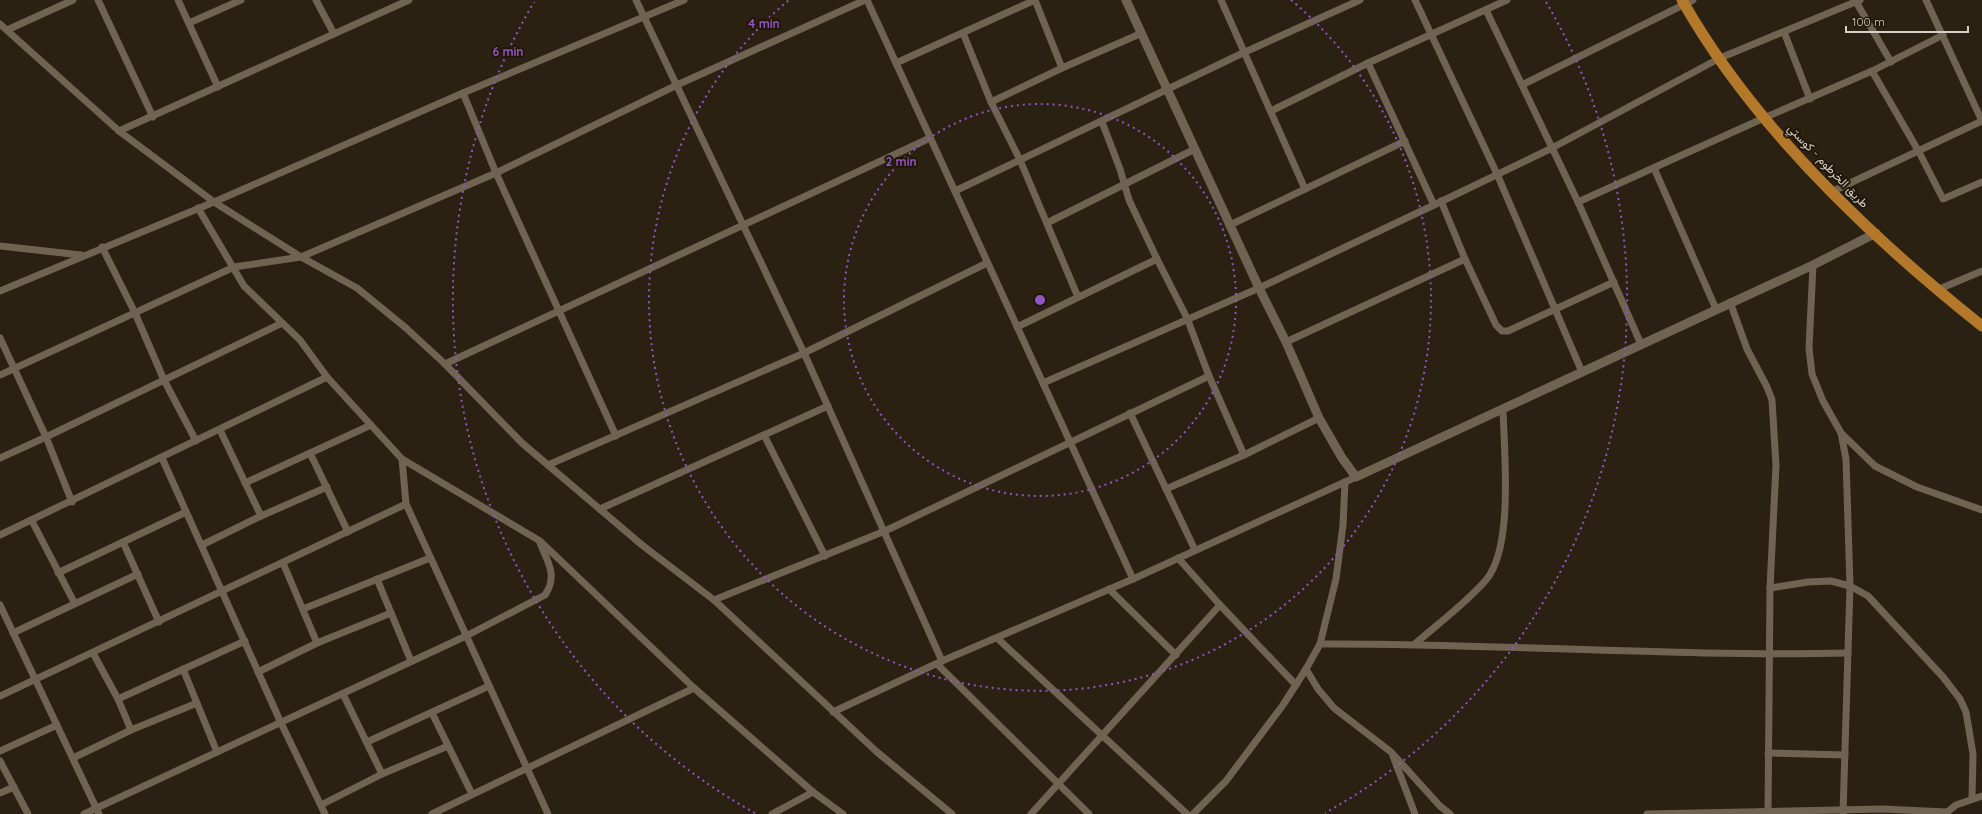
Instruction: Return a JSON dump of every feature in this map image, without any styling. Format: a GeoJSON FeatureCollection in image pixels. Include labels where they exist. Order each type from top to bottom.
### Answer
{"type":"FeatureCollection","features":[{"type":"Feature","properties":{"kind":"highway","name":"طريق الخرطوم - كوستي"},"geometry":{"type":"LineString","coordinates":[[1687,1],[1720,58],[1764,118],[1831,192],[1937,290],[1982,326]]}},
{"type":"Feature","properties":{"kind":"street"},"geometry":{"type":"LineString","coordinates":[[7,30],[73,0]]}},
{"type":"Feature","properties":{"kind":"street"},"geometry":{"type":"LineString","coordinates":[[98,0],[153,117]]}},
{"type":"Feature","properties":{"kind":"street"},"geometry":{"type":"LineString","coordinates":[[178,0],[218,87]]}},
{"type":"Feature","properties":{"kind":"street"},"geometry":{"type":"LineString","coordinates":[[188,23],[241,0]]}},
{"type":"Feature","properties":{"kind":"street"},"geometry":{"type":"LineString","coordinates":[[316,0],[334,34]]}},
{"type":"Feature","properties":{"kind":"street"},"geometry":{"type":"LineString","coordinates":[[118,131],[153,117],[334,34],[398,2],[409,0]]}},
{"type":"Feature","properties":{"kind":"street"},"geometry":{"type":"LineString","coordinates":[[636,0],[804,353],[885,531],[940,663],[1089,814]]}},
{"type":"Feature","properties":{"kind":"street"},"geometry":{"type":"LineString","coordinates":[[0,291],[102,247],[214,202],[463,93],[684,0]]}},
{"type":"Feature","properties":{"kind":"street"},"geometry":{"type":"LineString","coordinates":[[0,375],[234,267],[301,257],[496,173],[677,85],[866,0],[1133,579]]}},
{"type":"Feature","properties":{"kind":"street"},"geometry":{"type":"LineString","coordinates":[[896,63],[1035,0],[1062,68]]}},
{"type":"Feature","properties":{"kind":"street"},"geometry":{"type":"LineString","coordinates":[[1126,0],[1259,288],[1286,342],[1319,418],[1342,458],[1356,477]]}},
{"type":"Feature","properties":{"kind":"street"},"geometry":{"type":"LineString","coordinates":[[1222,0],[1305,189]]}},
{"type":"Feature","properties":{"kind":"street"},"geometry":{"type":"LineString","coordinates":[[955,192],[1245,52],[1360,0]]}},
{"type":"Feature","properties":{"kind":"street"},"geometry":{"type":"LineString","coordinates":[[1415,0],[1497,174],[1582,372]]}},
{"type":"Feature","properties":{"kind":"street"},"geometry":{"type":"LineString","coordinates":[[1271,111],[1368,63],[1507,0]]}},
{"type":"Feature","properties":{"kind":"street"},"geometry":{"type":"LineString","coordinates":[[1831,192],[1919,152],[1982,121],[1980,110],[1926,0]]}},
{"type":"Feature","properties":{"kind":"street"},"geometry":{"type":"LineString","coordinates":[[1522,85],[1687,1]]}},
{"type":"Feature","properties":{"kind":"street"},"geometry":{"type":"LineString","coordinates":[[1043,383],[1187,318],[1259,288],[1434,205],[1552,148],[1720,58],[1857,1],[1891,62]]}},
{"type":"Feature","properties":{"kind":"street"},"geometry":{"type":"LineString","coordinates":[[1486,10],[1578,202],[1641,344]]}},
{"type":"Feature","properties":{"kind":"street"},"geometry":{"type":"LineString","coordinates":[[0,25],[118,131],[214,202],[301,257],[357,288],[406,328],[445,364],[522,443],[642,545],[714,600],[877,752],[952,814]]}},
{"type":"Feature","properties":{"kind":"street"},"geometry":{"type":"LineString","coordinates":[[1784,32],[1810,99]]}},
{"type":"Feature","properties":{"kind":"street"},"geometry":{"type":"LineString","coordinates":[[963,33],[991,102],[1020,160],[1078,297]]}},
{"type":"Feature","properties":{"kind":"street"},"geometry":{"type":"LineString","coordinates":[[991,102],[1062,68],[1142,33]]}},
{"type":"Feature","properties":{"kind":"street"},"geometry":{"type":"LineString","coordinates":[[1578,202],[1764,118],[1872,72],[1943,36]]}},
{"type":"Feature","properties":{"kind":"street"},"geometry":{"type":"LineString","coordinates":[[1368,63],[1434,205]]}},
{"type":"Feature","properties":{"kind":"street"},"geometry":{"type":"LineString","coordinates":[[1872,72],[1919,152],[1943,199],[1982,182]]}},
{"type":"Feature","properties":{"kind":"street"},"geometry":{"type":"LineString","coordinates":[[463,93],[496,173],[616,436]]}},
{"type":"Feature","properties":{"kind":"street"},"geometry":{"type":"LineString","coordinates":[[1102,122],[1125,184],[1129,200],[1156,259],[1187,318],[1209,376],[1244,455]]}},
{"type":"Feature","properties":{"kind":"street"},"geometry":{"type":"LineString","coordinates":[[445,364],[930,138]]}},
{"type":"Feature","properties":{"kind":"street"},"geometry":{"type":"LineString","coordinates":[[1230,225],[1405,141]]}},
{"type":"Feature","properties":{"kind":"street"},"geometry":{"type":"LineString","coordinates":[[1047,223],[1195,149]]}},
{"type":"Feature","properties":{"kind":"street"},"geometry":{"type":"LineString","coordinates":[[1654,168],[1716,309]]}},
{"type":"Feature","properties":{"kind":"street"},"geometry":{"type":"LineString","coordinates":[[1441,201],[1465,259],[1496,325],[1502,330],[1508,331],[1614,282]]}},
{"type":"Feature","properties":{"kind":"street"},"geometry":{"type":"LineString","coordinates":[[198,208],[244,286],[300,340],[327,377],[402,459],[540,541],[694,688],[814,792],[842,814]]}},
{"type":"Feature","properties":{"kind":"street"},"geometry":{"type":"LineString","coordinates":[[833,712],[940,663],[1133,579],[1356,477],[1730,302],[1813,265],[1876,233]]}},
{"type":"Feature","properties":{"kind":"street"},"geometry":{"type":"LineString","coordinates":[[0,246],[84,255]]}},
{"type":"Feature","properties":{"kind":"street"},"geometry":{"type":"LineString","coordinates":[[102,247],[135,313],[164,380],[196,441]]}},
{"type":"Feature","properties":{"kind":"street"},"geometry":{"type":"LineString","coordinates":[[1017,327],[1156,259]]}},
{"type":"Feature","properties":{"kind":"street"},"geometry":{"type":"LineString","coordinates":[[1286,342],[1465,259]]}},
{"type":"Feature","properties":{"kind":"street"},"geometry":{"type":"LineString","coordinates":[[548,465],[804,353],[987,263]]}},
{"type":"Feature","properties":{"kind":"street"},"geometry":{"type":"LineString","coordinates":[[1813,265],[1809,348],[1812,374],[1823,401],[1841,433],[1875,466],[1917,486],[1982,510]]}},
{"type":"Feature","properties":{"kind":"street"},"geometry":{"type":"LineString","coordinates":[[1937,290],[1982,271]]}},
{"type":"Feature","properties":{"kind":"street"},"geometry":{"type":"LineString","coordinates":[[1730,302],[1747,349],[1767,387],[1772,400],[1776,465],[1770,588],[1768,813]]}},
{"type":"Feature","properties":{"kind":"street"},"geometry":{"type":"LineString","coordinates":[[0,458],[282,323]]}},
{"type":"Feature","properties":{"kind":"street"},"geometry":{"type":"LineString","coordinates":[[0,338],[46,437],[72,502]]}},
{"type":"Feature","properties":{"kind":"street"},"geometry":{"type":"LineString","coordinates":[[714,600],[885,531],[1209,376]]}},
{"type":"Feature","properties":{"kind":"street"},"geometry":{"type":"LineString","coordinates":[[0,536],[327,377]]}},
{"type":"Feature","properties":{"kind":"street"},"geometry":{"type":"LineString","coordinates":[[600,509],[828,406]]}},
{"type":"Feature","properties":{"kind":"street"},"geometry":{"type":"LineString","coordinates":[[1416,643],[1487,579],[1501,551],[1505,520],[1503,409]]}},
{"type":"Feature","properties":{"kind":"street"},"geometry":{"type":"LineString","coordinates":[[1130,413],[1195,550]]}},
{"type":"Feature","properties":{"kind":"street"},"geometry":{"type":"LineString","coordinates":[[1166,489],[1244,455],[1319,418]]}},
{"type":"Feature","properties":{"kind":"street"},"geometry":{"type":"LineString","coordinates":[[246,483],[371,425]]}},
{"type":"Feature","properties":{"kind":"street"},"geometry":{"type":"LineString","coordinates":[[220,430],[261,516]]}},
{"type":"Feature","properties":{"kind":"street"},"geometry":{"type":"LineString","coordinates":[[1841,433],[1846,459],[1850,586],[1844,812]]}},
{"type":"Feature","properties":{"kind":"street"},"geometry":{"type":"LineString","coordinates":[[764,435],[825,556]]}},
{"type":"Feature","properties":{"kind":"street"},"geometry":{"type":"LineString","coordinates":[[310,453],[348,532]]}},
{"type":"Feature","properties":{"kind":"street"},"geometry":{"type":"LineString","coordinates":[[162,458],[281,723],[325,814]]}},
{"type":"Feature","properties":{"kind":"street"},"geometry":{"type":"LineString","coordinates":[[402,459],[406,504],[548,814]]}},
{"type":"Feature","properties":{"kind":"street"},"geometry":{"type":"LineString","coordinates":[[1193,814],[1226,781],[1296,685],[1320,644],[1336,579],[1343,524],[1344,482]]}},
{"type":"Feature","properties":{"kind":"street"},"geometry":{"type":"LineString","coordinates":[[202,545],[261,516],[327,487]]}},
{"type":"Feature","properties":{"kind":"street"},"geometry":{"type":"LineString","coordinates":[[0,696],[223,592],[406,504]]}},
{"type":"Feature","properties":{"kind":"street"},"geometry":{"type":"LineString","coordinates":[[58,573],[186,512]]}},
{"type":"Feature","properties":{"kind":"street"},"geometry":{"type":"LineString","coordinates":[[32,521],[74,602]]}},
{"type":"Feature","properties":{"kind":"street"},"geometry":{"type":"LineString","coordinates":[[84,814],[97,811],[217,752],[466,636],[545,595],[550,587],[552,576],[540,541]]}},
{"type":"Feature","properties":{"kind":"street"},"geometry":{"type":"LineString","coordinates":[[123,542],[159,622]]}},
{"type":"Feature","properties":{"kind":"street"},"geometry":{"type":"LineString","coordinates":[[303,609],[430,558]]}},
{"type":"Feature","properties":{"kind":"street"},"geometry":{"type":"LineString","coordinates":[[1178,558],[1220,605],[1296,685]]}},
{"type":"Feature","properties":{"kind":"street"},"geometry":{"type":"LineString","coordinates":[[283,563],[317,643]]}},
{"type":"Feature","properties":{"kind":"street"},"geometry":{"type":"LineString","coordinates":[[13,633],[74,602],[138,574]]}},
{"type":"Feature","properties":{"kind":"street"},"geometry":{"type":"LineString","coordinates":[[377,579],[411,661]]}},
{"type":"Feature","properties":{"kind":"street"},"geometry":{"type":"LineString","coordinates":[[1770,588],[1808,582],[1831,581],[1850,586],[1868,596],[1943,677],[1960,700],[1966,712],[1972,754],[1972,799]]}},
{"type":"Feature","properties":{"kind":"street"},"geometry":{"type":"LineString","coordinates":[[1109,589],[1176,654]]}},
{"type":"Feature","properties":{"kind":"street"},"geometry":{"type":"LineString","coordinates":[[0,605],[97,811]]}},
{"type":"Feature","properties":{"kind":"street"},"geometry":{"type":"LineString","coordinates":[[1031,814],[1220,605]]}},
{"type":"Feature","properties":{"kind":"street"},"geometry":{"type":"LineString","coordinates":[[258,672],[317,643],[391,613]]}},
{"type":"Feature","properties":{"kind":"street"},"geometry":{"type":"LineString","coordinates":[[997,638],[1187,814]]}},
{"type":"Feature","properties":{"kind":"street"},"geometry":{"type":"LineString","coordinates":[[118,699],[245,641]]}},
{"type":"Feature","properties":{"kind":"street"},"geometry":{"type":"LineString","coordinates":[[1320,644],[1416,643],[1769,655],[1848,653]]}},
{"type":"Feature","properties":{"kind":"street"},"geometry":{"type":"LineString","coordinates":[[93,653],[118,699],[131,730]]}},
{"type":"Feature","properties":{"kind":"street"},"geometry":{"type":"LineString","coordinates":[[183,669],[217,752]]}},
{"type":"Feature","properties":{"kind":"street"},"geometry":{"type":"LineString","coordinates":[[1306,669],[1318,689],[1334,708],[1391,752],[1440,806],[1450,814]]}},
{"type":"Feature","properties":{"kind":"street"},"geometry":{"type":"LineString","coordinates":[[367,742],[489,686]]}},
{"type":"Feature","properties":{"kind":"street"},"geometry":{"type":"LineString","coordinates":[[432,814],[694,688]]}},
{"type":"Feature","properties":{"kind":"street"},"geometry":{"type":"LineString","coordinates":[[343,694],[382,774]]}},
{"type":"Feature","properties":{"kind":"street"},"geometry":{"type":"LineString","coordinates":[[72,758],[131,730],[197,703]]}},
{"type":"Feature","properties":{"kind":"street"},"geometry":{"type":"LineString","coordinates":[[432,713],[472,794]]}},
{"type":"Feature","properties":{"kind":"street"},"geometry":{"type":"LineString","coordinates":[[0,751],[57,725]]}},
{"type":"Feature","properties":{"kind":"street"},"geometry":{"type":"LineString","coordinates":[[321,805],[382,774],[448,746]]}},
{"type":"Feature","properties":{"kind":"street"},"geometry":{"type":"LineString","coordinates":[[1391,752],[1415,814]]}},
{"type":"Feature","properties":{"kind":"street"},"geometry":{"type":"LineString","coordinates":[[1768,753],[1845,755]]}},
{"type":"Feature","properties":{"kind":"street"},"geometry":{"type":"LineString","coordinates":[[0,761],[28,814]]}},
{"type":"Feature","properties":{"kind":"street"},"geometry":{"type":"LineString","coordinates":[[0,793],[14,787]]}},
{"type":"Feature","properties":{"kind":"street"},"geometry":{"type":"LineString","coordinates":[[773,814],[814,792]]}},
{"type":"Feature","properties":{"kind":"street"},"geometry":{"type":"LineString","coordinates":[[1647,814],[1844,812],[1883,809],[1946,813],[1956,805],[1982,796]]}}]}
